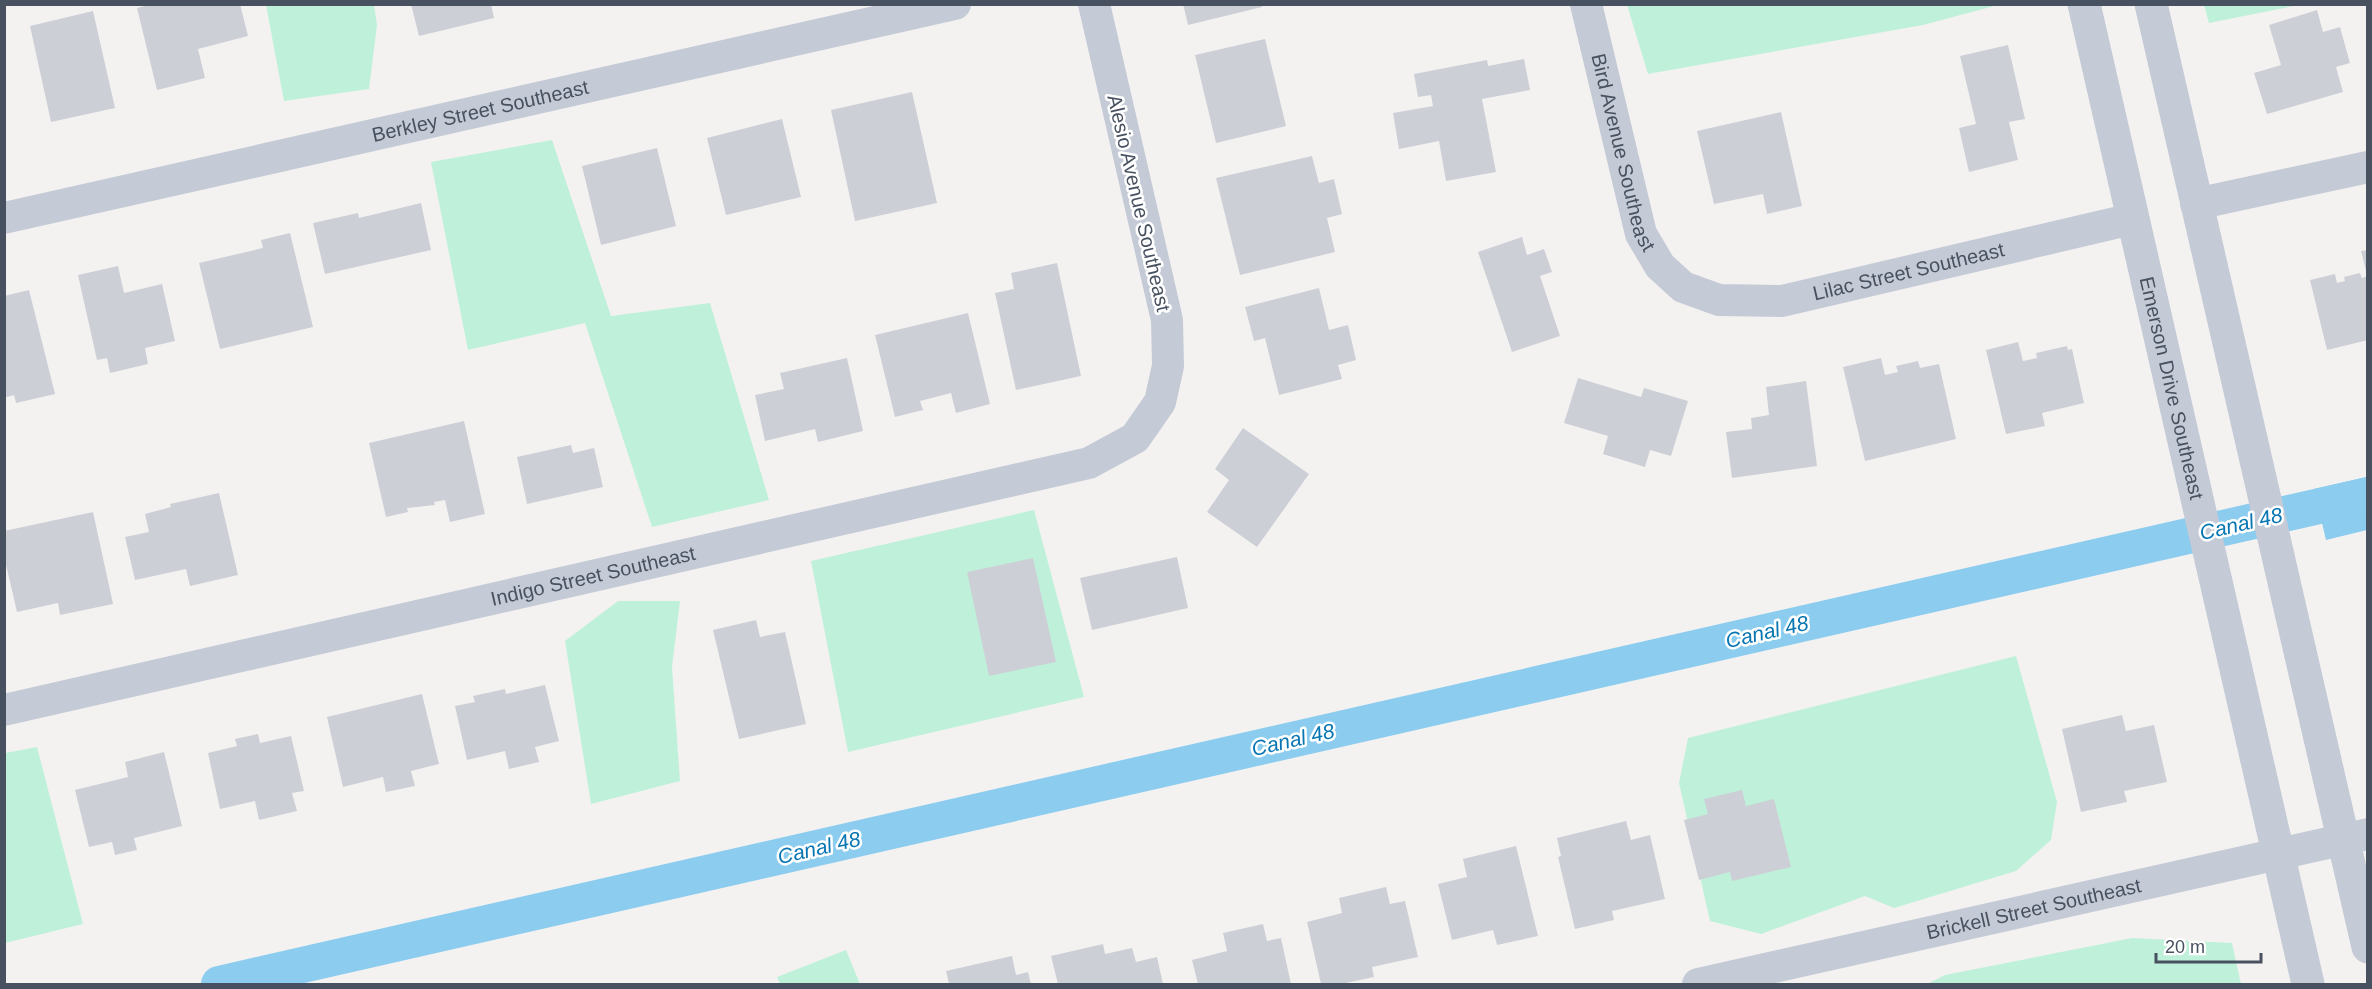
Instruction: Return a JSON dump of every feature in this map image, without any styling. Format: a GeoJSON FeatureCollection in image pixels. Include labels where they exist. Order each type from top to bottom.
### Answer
{"type":"FeatureCollection","features":[{"type":"Feature","properties":{"kind":"street","name":"Berkley Street Southeast"},"geometry":{"type":"LineString","coordinates":[[4,218],[954,4]]}},
{"type":"Feature","properties":{"kind":"street","name":"Alesio Avenue Southeast"},"geometry":{"type":"LineString","coordinates":[[1094,4],[1167,320],[1168,366],[1160,402]]}},
{"type":"Feature","properties":{"kind":"street","name":"Bird Avenue Southeast"},"geometry":{"type":"LineString","coordinates":[[1586,4],[1641,234],[1660,266],[1683,287]]}},
{"type":"Feature","properties":{"kind":"street","name":"Emerson Drive Southeast"},"geometry":{"type":"LineString","coordinates":[[2084,4],[2280,853],[2308,984]]}},
{"type":"Feature","properties":{"kind":"street"},"geometry":{"type":"LineString","coordinates":[[2151,4],[2279,571],[2356,836],[2367,947]]}},
{"type":"Feature","properties":{"kind":"street"},"geometry":{"type":"LineString","coordinates":[[2196,204],[2367,167]]}},
{"type":"Feature","properties":{"kind":"street","name":"Lilac Street Southeast"},"geometry":{"type":"LineString","coordinates":[[1683,287],[1719,300],[1782,301],[2132,219]]}},
{"type":"Feature","properties":{"kind":"street","name":"Indigo Street Southeast"},"geometry":{"type":"LineString","coordinates":[[4,710],[1089,463],[1135,438],[1160,402]]}},
{"type":"Feature","properties":{"kind":"street","name":"Brickell Street Southeast"},"geometry":{"type":"LineString","coordinates":[[1698,984],[2356,836]]}},
{"type":"Feature","properties":{"kind":"green space"},"geometry":{"type":"Polygon","coordinates":[[[1627,4],[1998,5],[1923,25],[1648,74],[1627,4]]]}},
{"type":"Feature","properties":{"kind":"green space"},"geometry":{"type":"Polygon","coordinates":[[[2204,4],[2299,5],[2209,23],[2204,4]]]}},
{"type":"Feature","properties":{"kind":"green space"},"geometry":{"type":"Polygon","coordinates":[[[266,5],[374,5],[377,25],[369,89],[284,101],[266,5]]]}},
{"type":"Feature","properties":{"kind":"green space"},"geometry":{"type":"Polygon","coordinates":[[[552,140],[611,316],[710,303],[769,500],[652,527],[585,323],[468,350],[431,162],[552,140]]]}},
{"type":"Feature","properties":{"kind":"green space"},"geometry":{"type":"Polygon","coordinates":[[[1034,510],[1084,697],[848,752],[811,561],[1034,510]]]}},
{"type":"Feature","properties":{"kind":"green space"},"geometry":{"type":"Polygon","coordinates":[[[618,601],[680,601],[672,667],[680,781],[591,804],[565,641],[618,601]]]}},
{"type":"Feature","properties":{"kind":"green space"},"geometry":{"type":"Polygon","coordinates":[[[2016,656],[2057,802],[2051,840],[2016,871],[1894,908],[1865,896],[1761,934],[1710,921],[1679,783],[1688,738],[2016,656]]]}},
{"type":"Feature","properties":{"kind":"green space"},"geometry":{"type":"Polygon","coordinates":[[[37,747],[83,924],[5,943],[5,753],[37,747]]]}},
{"type":"Feature","properties":{"kind":"green space"},"geometry":{"type":"Polygon","coordinates":[[[2132,938],[2232,943],[2241,984],[1927,984],[1945,975],[2132,938]]]}},
{"type":"Feature","properties":{"kind":"green space"},"geometry":{"type":"Polygon","coordinates":[[[846,950],[860,984],[780,984],[777,977],[846,950]]]}},
{"type":"Feature","properties":{"kind":"water"},"geometry":{"type":"Polygon","coordinates":[[[2367,477],[2367,530],[2326,540],[2314,489],[2367,477]]]}},
{"type":"Feature","properties":{"kind":"building"},"geometry":{"type":"Polygon","coordinates":[[[152,4],[240,4],[248,36],[198,49],[205,78],[157,90],[137,8],[152,4]]]}},
{"type":"Feature","properties":{"kind":"building"},"geometry":{"type":"Polygon","coordinates":[[[411,4],[491,4],[494,18],[419,36],[411,4]]]}},
{"type":"Feature","properties":{"kind":"building"},"geometry":{"type":"Polygon","coordinates":[[[1183,4],[1262,4],[1262,7],[1188,25],[1183,4]]]}},
{"type":"Feature","properties":{"kind":"building"},"geometry":{"type":"Polygon","coordinates":[[[2317,10],[2323,32],[2340,27],[2350,63],[2336,67],[2343,92],[2267,114],[2254,73],[2281,65],[2269,25],[2317,10]]]}},
{"type":"Feature","properties":{"kind":"building"},"geometry":{"type":"Polygon","coordinates":[[[93,11],[115,108],[51,122],[30,26],[93,11]]]}},
{"type":"Feature","properties":{"kind":"building"},"geometry":{"type":"Polygon","coordinates":[[[1265,39],[1286,126],[1216,143],[1195,55],[1265,39]]]}},
{"type":"Feature","properties":{"kind":"building"},"geometry":{"type":"Polygon","coordinates":[[[2008,45],[2025,119],[2009,122],[2018,160],[1969,172],[1959,128],[1976,124],[1960,56],[2008,45]]]}},
{"type":"Feature","properties":{"kind":"building"},"geometry":{"type":"Polygon","coordinates":[[[1524,59],[1530,90],[1482,99],[1496,172],[1446,181],[1439,141],[1399,149],[1393,113],[1433,106],[1431,95],[1418,97],[1414,74],[1487,60],[1488,66],[1524,59]]]}},
{"type":"Feature","properties":{"kind":"building"},"geometry":{"type":"Polygon","coordinates":[[[912,92],[937,203],[855,221],[831,110],[912,92]]]}},
{"type":"Feature","properties":{"kind":"building"},"geometry":{"type":"Polygon","coordinates":[[[1781,112],[1802,206],[1767,214],[1763,194],[1714,204],[1697,131],[1781,112]]]}},
{"type":"Feature","properties":{"kind":"building"},"geometry":{"type":"Polygon","coordinates":[[[782,119],[801,197],[726,215],[707,138],[782,119]]]}},
{"type":"Feature","properties":{"kind":"building"},"geometry":{"type":"Polygon","coordinates":[[[657,148],[676,226],[601,245],[582,166],[657,148]]]}},
{"type":"Feature","properties":{"kind":"building"},"geometry":{"type":"Polygon","coordinates":[[[1312,156],[1319,183],[1334,179],[1342,214],[1327,218],[1335,252],[1240,275],[1216,178],[1312,156]]]}},
{"type":"Feature","properties":{"kind":"building"},"geometry":{"type":"Polygon","coordinates":[[[421,203],[431,250],[325,274],[313,223],[358,213],[359,218],[421,203]]]}},
{"type":"Feature","properties":{"kind":"building"},"geometry":{"type":"Polygon","coordinates":[[[290,233],[313,327],[220,349],[199,263],[263,248],[261,240],[290,233]]]}},
{"type":"Feature","properties":{"kind":"building"},"geometry":{"type":"Polygon","coordinates":[[[1522,237],[1527,255],[1544,249],[1552,272],[1540,276],[1560,336],[1512,352],[1478,252],[1522,237]]]}},
{"type":"Feature","properties":{"kind":"building"},"geometry":{"type":"Polygon","coordinates":[[[2368,250],[2368,274],[2367,275],[2361,251],[2368,250]]]}},
{"type":"Feature","properties":{"kind":"building"},"geometry":{"type":"Polygon","coordinates":[[[1057,263],[1081,376],[1016,390],[995,293],[1014,289],[1011,273],[1057,263]]]}},
{"type":"Feature","properties":{"kind":"building"},"geometry":{"type":"Polygon","coordinates":[[[118,266],[124,293],[162,284],[175,341],[145,348],[148,364],[110,373],[107,358],[97,360],[78,275],[118,266]]]}},
{"type":"Feature","properties":{"kind":"building"},"geometry":{"type":"Polygon","coordinates":[[[2360,273],[2362,278],[2368,276],[2368,340],[2327,350],[2310,280],[2335,274],[2337,283],[2345,281],[2344,277],[2360,273]]]}},
{"type":"Feature","properties":{"kind":"building"},"geometry":{"type":"Polygon","coordinates":[[[1319,288],[1329,330],[1348,325],[1356,360],[1338,365],[1342,379],[1279,395],[1265,338],[1254,341],[1245,307],[1319,288]]]}},
{"type":"Feature","properties":{"kind":"building"},"geometry":{"type":"Polygon","coordinates":[[[29,290],[55,394],[16,403],[14,395],[4,398],[4,296],[29,290]]]}},
{"type":"Feature","properties":{"kind":"building"},"geometry":{"type":"Polygon","coordinates":[[[968,313],[990,404],[956,413],[951,393],[920,401],[923,410],[895,417],[875,335],[968,313]]]}},
{"type":"Feature","properties":{"kind":"building"},"geometry":{"type":"Polygon","coordinates":[[[2018,342],[2023,361],[2037,358],[2036,353],[2067,346],[2068,350],[2072,349],[2084,403],[2042,413],[2045,426],[2006,434],[1986,350],[2018,342]]]}},
{"type":"Feature","properties":{"kind":"building"},"geometry":{"type":"Polygon","coordinates":[[[847,358],[863,431],[818,442],[815,429],[765,441],[755,395],[784,389],[780,373],[847,358]]]}},
{"type":"Feature","properties":{"kind":"building"},"geometry":{"type":"Polygon","coordinates":[[[1881,358],[1885,375],[1898,372],[1896,366],[1918,361],[1920,368],[1939,364],[1956,439],[1865,461],[1843,367],[1881,358]]]}},
{"type":"Feature","properties":{"kind":"building"},"geometry":{"type":"Polygon","coordinates":[[[1578,378],[1641,397],[1644,388],[1688,401],[1671,456],[1650,450],[1645,467],[1603,454],[1608,436],[1564,423],[1578,378]]]}},
{"type":"Feature","properties":{"kind":"building"},"geometry":{"type":"Polygon","coordinates":[[[1806,381],[1817,466],[1732,478],[1726,432],[1752,429],[1751,418],[1769,415],[1766,387],[1806,381]]]}},
{"type":"Feature","properties":{"kind":"building"},"geometry":{"type":"Polygon","coordinates":[[[464,421],[485,514],[450,522],[445,500],[434,502],[435,505],[407,508],[408,512],[386,517],[369,443],[464,421]]]}},
{"type":"Feature","properties":{"kind":"building"},"geometry":{"type":"Polygon","coordinates":[[[1243,428],[1309,474],[1257,547],[1207,512],[1229,480],[1215,469],[1243,428]]]}},
{"type":"Feature","properties":{"kind":"building"},"geometry":{"type":"Polygon","coordinates":[[[571,445],[573,453],[594,448],[603,487],[527,504],[517,457],[571,445]]]}},
{"type":"Feature","properties":{"kind":"building"},"geometry":{"type":"Polygon","coordinates":[[[219,493],[238,575],[190,586],[186,569],[135,580],[125,537],[149,532],[145,514],[171,507],[170,504],[219,493]]]}},
{"type":"Feature","properties":{"kind":"building"},"geometry":{"type":"Polygon","coordinates":[[[93,512],[113,604],[60,615],[58,603],[17,612],[4,556],[4,531],[93,512]]]}},
{"type":"Feature","properties":{"kind":"building"},"geometry":{"type":"Polygon","coordinates":[[[1177,557],[1188,608],[1092,630],[1080,578],[1177,557]]]}},
{"type":"Feature","properties":{"kind":"building"},"geometry":{"type":"Polygon","coordinates":[[[1033,558],[1056,662],[989,676],[967,572],[1033,558]]]}},
{"type":"Feature","properties":{"kind":"building"},"geometry":{"type":"Polygon","coordinates":[[[756,620],[760,637],[785,632],[806,724],[739,739],[713,630],[756,620]]]}},
{"type":"Feature","properties":{"kind":"building"},"geometry":{"type":"Polygon","coordinates":[[[545,685],[559,741],[535,747],[539,762],[509,769],[505,751],[467,760],[455,706],[475,702],[473,696],[505,689],[506,694],[545,685]]]}},
{"type":"Feature","properties":{"kind":"building"},"geometry":{"type":"Polygon","coordinates":[[[422,694],[439,764],[411,771],[415,786],[386,792],[383,777],[343,787],[327,717],[422,694]]]}},
{"type":"Feature","properties":{"kind":"building"},"geometry":{"type":"Polygon","coordinates":[[[2122,715],[2126,731],[2154,725],[2167,782],[2124,791],[2127,802],[2081,812],[2062,729],[2122,715]]]}},
{"type":"Feature","properties":{"kind":"building"},"geometry":{"type":"Polygon","coordinates":[[[258,734],[260,743],[291,736],[304,791],[292,793],[297,811],[259,820],[255,801],[220,809],[208,753],[237,746],[235,739],[258,734]]]}},
{"type":"Feature","properties":{"kind":"building"},"geometry":{"type":"Polygon","coordinates":[[[164,752],[182,826],[134,838],[137,850],[115,855],[112,842],[89,847],[75,790],[128,777],[125,762],[164,752]]]}},
{"type":"Feature","properties":{"kind":"building"},"geometry":{"type":"Polygon","coordinates":[[[1742,790],[1746,806],[1774,799],[1791,867],[1732,881],[1730,872],[1699,880],[1684,820],[1708,814],[1704,799],[1742,790]]]}},
{"type":"Feature","properties":{"kind":"building"},"geometry":{"type":"Polygon","coordinates":[[[1626,821],[1631,840],[1650,835],[1665,899],[1612,911],[1614,920],[1575,929],[1558,857],[1561,856],[1557,838],[1626,821]]]}},
{"type":"Feature","properties":{"kind":"building"},"geometry":{"type":"Polygon","coordinates":[[[1516,846],[1538,936],[1497,945],[1493,930],[1452,940],[1438,884],[1467,877],[1463,859],[1516,846]]]}},
{"type":"Feature","properties":{"kind":"building"},"geometry":{"type":"Polygon","coordinates":[[[1386,887],[1390,904],[1405,901],[1418,957],[1372,967],[1374,977],[1341,984],[1321,984],[1307,922],[1342,913],[1339,898],[1386,887]]]}},
{"type":"Feature","properties":{"kind":"building"},"geometry":{"type":"Polygon","coordinates":[[[1263,924],[1267,941],[1281,938],[1291,984],[1198,984],[1192,960],[1227,951],[1223,933],[1263,924]]]}},
{"type":"Feature","properties":{"kind":"building"},"geometry":{"type":"Polygon","coordinates":[[[1103,944],[1105,954],[1132,948],[1136,962],[1157,957],[1163,984],[1058,984],[1051,956],[1103,944]]]}},
{"type":"Feature","properties":{"kind":"building"},"geometry":{"type":"Polygon","coordinates":[[[1012,956],[1016,975],[1028,972],[1031,984],[949,984],[946,971],[1012,956]]]}},
{"type":"Feature","properties":{"kind":"waterway","name":"Canal 48"},"geometry":{"type":"LineString","coordinates":[[219,984],[2368,495]]}}]}
